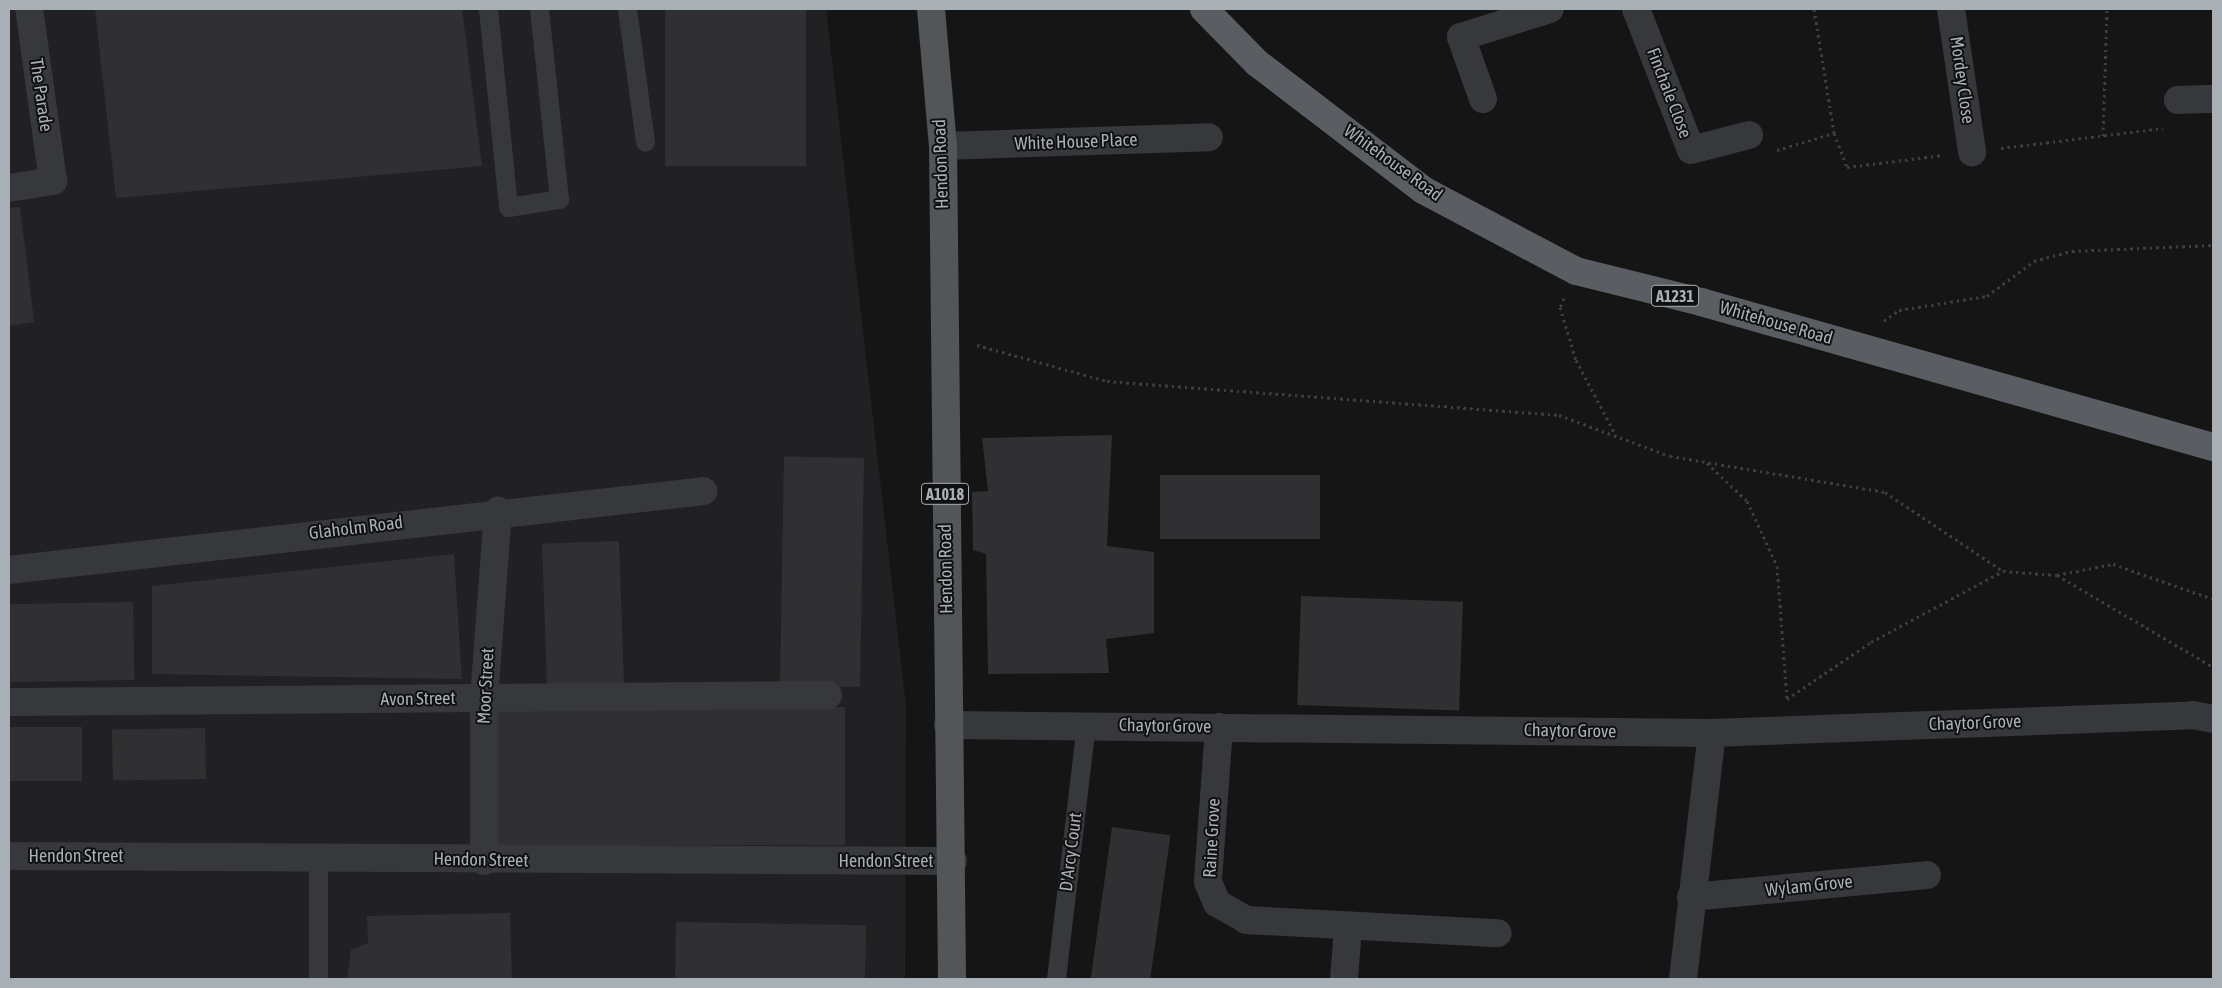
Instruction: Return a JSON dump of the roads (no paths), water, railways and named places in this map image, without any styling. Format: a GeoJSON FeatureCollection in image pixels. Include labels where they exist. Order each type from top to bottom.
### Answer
{"type":"FeatureCollection","features":[{"type":"Feature","properties":{"kind":"highway","name":"Whitehouse Road"},"geometry":{"type":"LineString","coordinates":[[1204,9],[1257,63],[1423,190],[1576,271],[1851,345],[2213,447]]}},
{"type":"Feature","properties":{"kind":"main road","name":"Hendon Road"},"geometry":{"type":"LineString","coordinates":[[931,9],[943,146],[948,725],[953,861],[952,979]]}},
{"type":"Feature","properties":{"kind":"street","name":"The Parade"},"geometry":{"type":"LineString","coordinates":[[9,188],[53,181],[29,9]]}},
{"type":"Feature","properties":{"kind":"street"},"geometry":{"type":"LineString","coordinates":[[1483,99],[1461,37],[1550,9]]}},
{"type":"Feature","properties":{"kind":"street","name":"Finchale Close"},"geometry":{"type":"LineString","coordinates":[[1636,9],[1691,150],[1749,135]]}},
{"type":"Feature","properties":{"kind":"street","name":"Mordey Close"},"geometry":{"type":"LineString","coordinates":[[1951,9],[1972,152]]}},
{"type":"Feature","properties":{"kind":"street"},"geometry":{"type":"LineString","coordinates":[[2178,100],[2213,99]]}},
{"type":"Feature","properties":{"kind":"street","name":"White House Place"},"geometry":{"type":"LineString","coordinates":[[943,146],[1209,137]]}},
{"type":"Feature","properties":{"kind":"street","name":"Glaholm Road"},"geometry":{"type":"LineString","coordinates":[[9,570],[498,511],[704,491]]}},
{"type":"Feature","properties":{"kind":"street","name":"Moor Street"},"geometry":{"type":"LineString","coordinates":[[484,861],[484,698],[498,511]]}},
{"type":"Feature","properties":{"kind":"street","name":"Avon Street"},"geometry":{"type":"LineString","coordinates":[[9,702],[828,695]]}},
{"type":"Feature","properties":{"kind":"street","name":"Chaytor Grove"},"geometry":{"type":"LineString","coordinates":[[948,725],[1086,724],[1712,733],[2203,717]]}},
{"type":"Feature","properties":{"kind":"street","name":"Raine Grove"},"geometry":{"type":"LineString","coordinates":[[1219,727],[1208,882],[1217,902],[1246,920],[1348,928],[1498,933]]}},
{"type":"Feature","properties":{"kind":"street"},"geometry":{"type":"LineString","coordinates":[[1683,979],[1691,898],[1712,733]]}},
{"type":"Feature","properties":{"kind":"street","name":"Hendon Street"},"geometry":{"type":"LineString","coordinates":[[9,856],[318,856],[484,861],[953,861]]}},
{"type":"Feature","properties":{"kind":"street","name":"Wylam Grove"},"geometry":{"type":"LineString","coordinates":[[1691,898],[1927,875]]}},
{"type":"Feature","properties":{"kind":"street"},"geometry":{"type":"LineString","coordinates":[[1344,979],[1348,928]]}},
{"type":"Feature","properties":{"kind":"lane"},"geometry":{"type":"LineString","coordinates":[[488,9],[508,206],[559,199],[540,9]]}},
{"type":"Feature","properties":{"kind":"lane"},"geometry":{"type":"LineString","coordinates":[[627,9],[645,142]]}},
{"type":"Feature","properties":{"kind":"lane","name":"D'Arcy Court"},"geometry":{"type":"LineString","coordinates":[[1056,979],[1086,724]]}},
{"type":"Feature","properties":{"kind":"lane"},"geometry":{"type":"LineString","coordinates":[[318,856],[318,979]]}}]}
